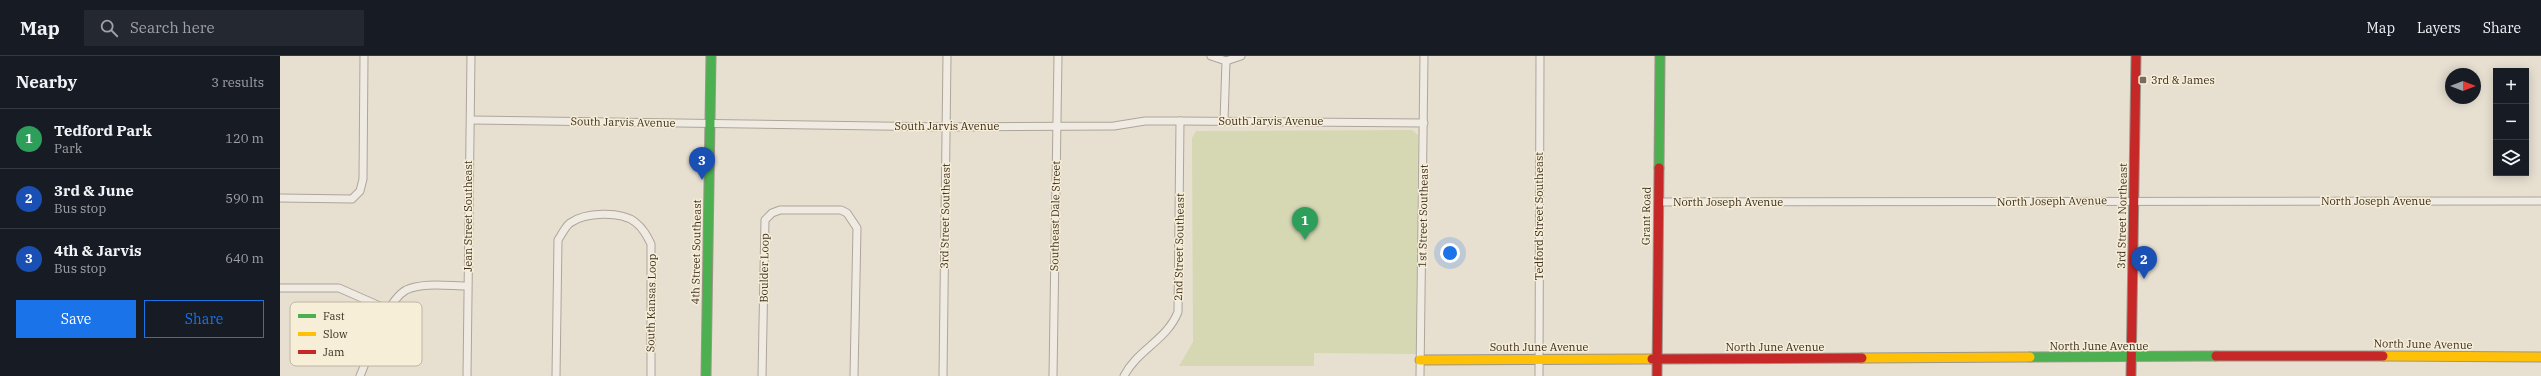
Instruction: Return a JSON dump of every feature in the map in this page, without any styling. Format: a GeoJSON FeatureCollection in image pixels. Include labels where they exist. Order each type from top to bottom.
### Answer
{"type":"FeatureCollection","features":[{"type":"Feature","properties":{"kind":"street"},"geometry":{"type":"LineString","coordinates":[[280,198],[352,199],[360,191],[364,179],[364,56]]}},
{"type":"Feature","properties":{"kind":"street","name":"Jean Street Southeast"},"geometry":{"type":"LineString","coordinates":[[466,376],[468,136],[470,120],[471,56]]}},
{"type":"Feature","properties":{"kind":"street","name":"4th Street Southeast"},"geometry":{"type":"LineString","coordinates":[[706,376],[711,56]]}},
{"type":"Feature","properties":{"kind":"street","name":"3rd Street Southeast"},"geometry":{"type":"LineString","coordinates":[[944,376],[947,56]]}},
{"type":"Feature","properties":{"kind":"street","name":"Southeast Dale Street"},"geometry":{"type":"LineString","coordinates":[[1053,376],[1058,56]]}},
{"type":"Feature","properties":{"kind":"street"},"geometry":{"type":"LineString","coordinates":[[1211,56],[1226,61],[1241,56]]}},
{"type":"Feature","properties":{"kind":"street","name":"1st Street Southeast"},"geometry":{"type":"LineString","coordinates":[[1420,376],[1424,56]]}},
{"type":"Feature","properties":{"kind":"street","name":"Tedford Street Southeast"},"geometry":{"type":"LineString","coordinates":[[1539,376],[1540,56]]}},
{"type":"Feature","properties":{"kind":"street","name":"Grant Road"},"geometry":{"type":"LineString","coordinates":[[1657,376],[1660,56]]}},
{"type":"Feature","properties":{"kind":"street","name":"3rd Street Northeast"},"geometry":{"type":"LineString","coordinates":[[2131,376],[2135,200],[2136,56]]}},
{"type":"Feature","properties":{"kind":"street"},"geometry":{"type":"LineString","coordinates":[[1224,121],[1226,61]]}},
{"type":"Feature","properties":{"kind":"street","name":"South Jarvis Avenue"},"geometry":{"type":"LineString","coordinates":[[470,120],[710,122],[946,127],[1114,126],[1145,121],[1424,122]]}},
{"type":"Feature","properties":{"kind":"street","name":"2nd Street Southeast"},"geometry":{"type":"LineString","coordinates":[[1124,376],[1136,359],[1166,333],[1178,312],[1180,121]]}},
{"type":"Feature","properties":{"kind":"street","name":"North Joseph Avenue"},"geometry":{"type":"LineString","coordinates":[[1659,202],[2135,200],[2541,201]]}},
{"type":"Feature","properties":{"kind":"street","name":"Boulder Loop"},"geometry":{"type":"LineString","coordinates":[[762,376],[765,220],[780,210],[841,210],[847,213],[857,228],[854,376]]}},
{"type":"Feature","properties":{"kind":"street","name":"South Kansas Loop"},"geometry":{"type":"LineString","coordinates":[[556,376],[558,240],[569,224],[577,218],[619,215],[634,221],[641,227],[651,244],[650,376]]}},
{"type":"Feature","properties":{"kind":"street"},"geometry":{"type":"LineString","coordinates":[[396,302],[407,290],[420,287],[467,286]]}},
{"type":"Feature","properties":{"kind":"street"},"geometry":{"type":"LineString","coordinates":[[280,288],[339,288],[371,302]]}},
{"type":"Feature","properties":{"kind":"street","name":"North June Avenue"},"geometry":{"type":"LineString","coordinates":[[1657,359],[2312,356],[2541,358]]}},
{"type":"Feature","properties":{"kind":"street","name":"South June Avenue"},"geometry":{"type":"LineString","coordinates":[[1420,360],[1657,359]]}},
{"type":"Feature","properties":{"kind":"street"},"geometry":{"type":"LineString","coordinates":[[360,376],[364,366]]}},
{"type":"Feature","properties":{"kind":"green space"},"geometry":{"type":"Polygon","coordinates":[[[1412,130],[1418,135],[1416,354],[1314,353],[1314,366],[1179,366],[1193,342],[1192,138],[1196,131],[1412,130]]]}},
{"type":"Feature","properties":{"kind":"traffic: fast"},"geometry":{"type":"LineString","coordinates":[[706,376],[711,56]]}},
{"type":"Feature","properties":{"kind":"traffic: fast"},"geometry":{"type":"LineString","coordinates":[[1659,168],[1660,56]]}},
{"type":"Feature","properties":{"kind":"traffic: fast"},"geometry":{"type":"LineString","coordinates":[[2030,357],[2216,356]]}},
{"type":"Feature","properties":{"kind":"traffic: slow"},"geometry":{"type":"LineString","coordinates":[[2383,356],[2541,357]]}},
{"type":"Feature","properties":{"kind":"traffic: slow"},"geometry":{"type":"LineString","coordinates":[[1862,358],[2030,357]]}},
{"type":"Feature","properties":{"kind":"traffic: slow"},"geometry":{"type":"LineString","coordinates":[[1420,360],[1652,359]]}},
{"type":"Feature","properties":{"kind":"traffic: jam"},"geometry":{"type":"LineString","coordinates":[[2131,376],[2136,56]]}},
{"type":"Feature","properties":{"kind":"traffic: jam"},"geometry":{"type":"LineString","coordinates":[[1657,376],[1659,168]]}},
{"type":"Feature","properties":{"kind":"traffic: jam"},"geometry":{"type":"LineString","coordinates":[[2216,356],[2383,356]]}},
{"type":"Feature","properties":{"kind":"traffic: jam"},"geometry":{"type":"LineString","coordinates":[[1652,359],[1862,358]]}},
{"type":"Feature","properties":{"kind":"place","name":"3rd & James"},"geometry":{"type":"Point","coordinates":[2143,80]}},
{"type":"Feature","properties":{"kind":"place","name":"4th & Jarvis"},"geometry":{"type":"Point","coordinates":[702,180]}},
{"type":"Feature","properties":{"kind":"place","name":"Tedford Park"},"geometry":{"type":"Point","coordinates":[1305,240]}},
{"type":"Feature","properties":{"kind":"place","name":"3rd & June"},"geometry":{"type":"Point","coordinates":[2144,279]}}]}
